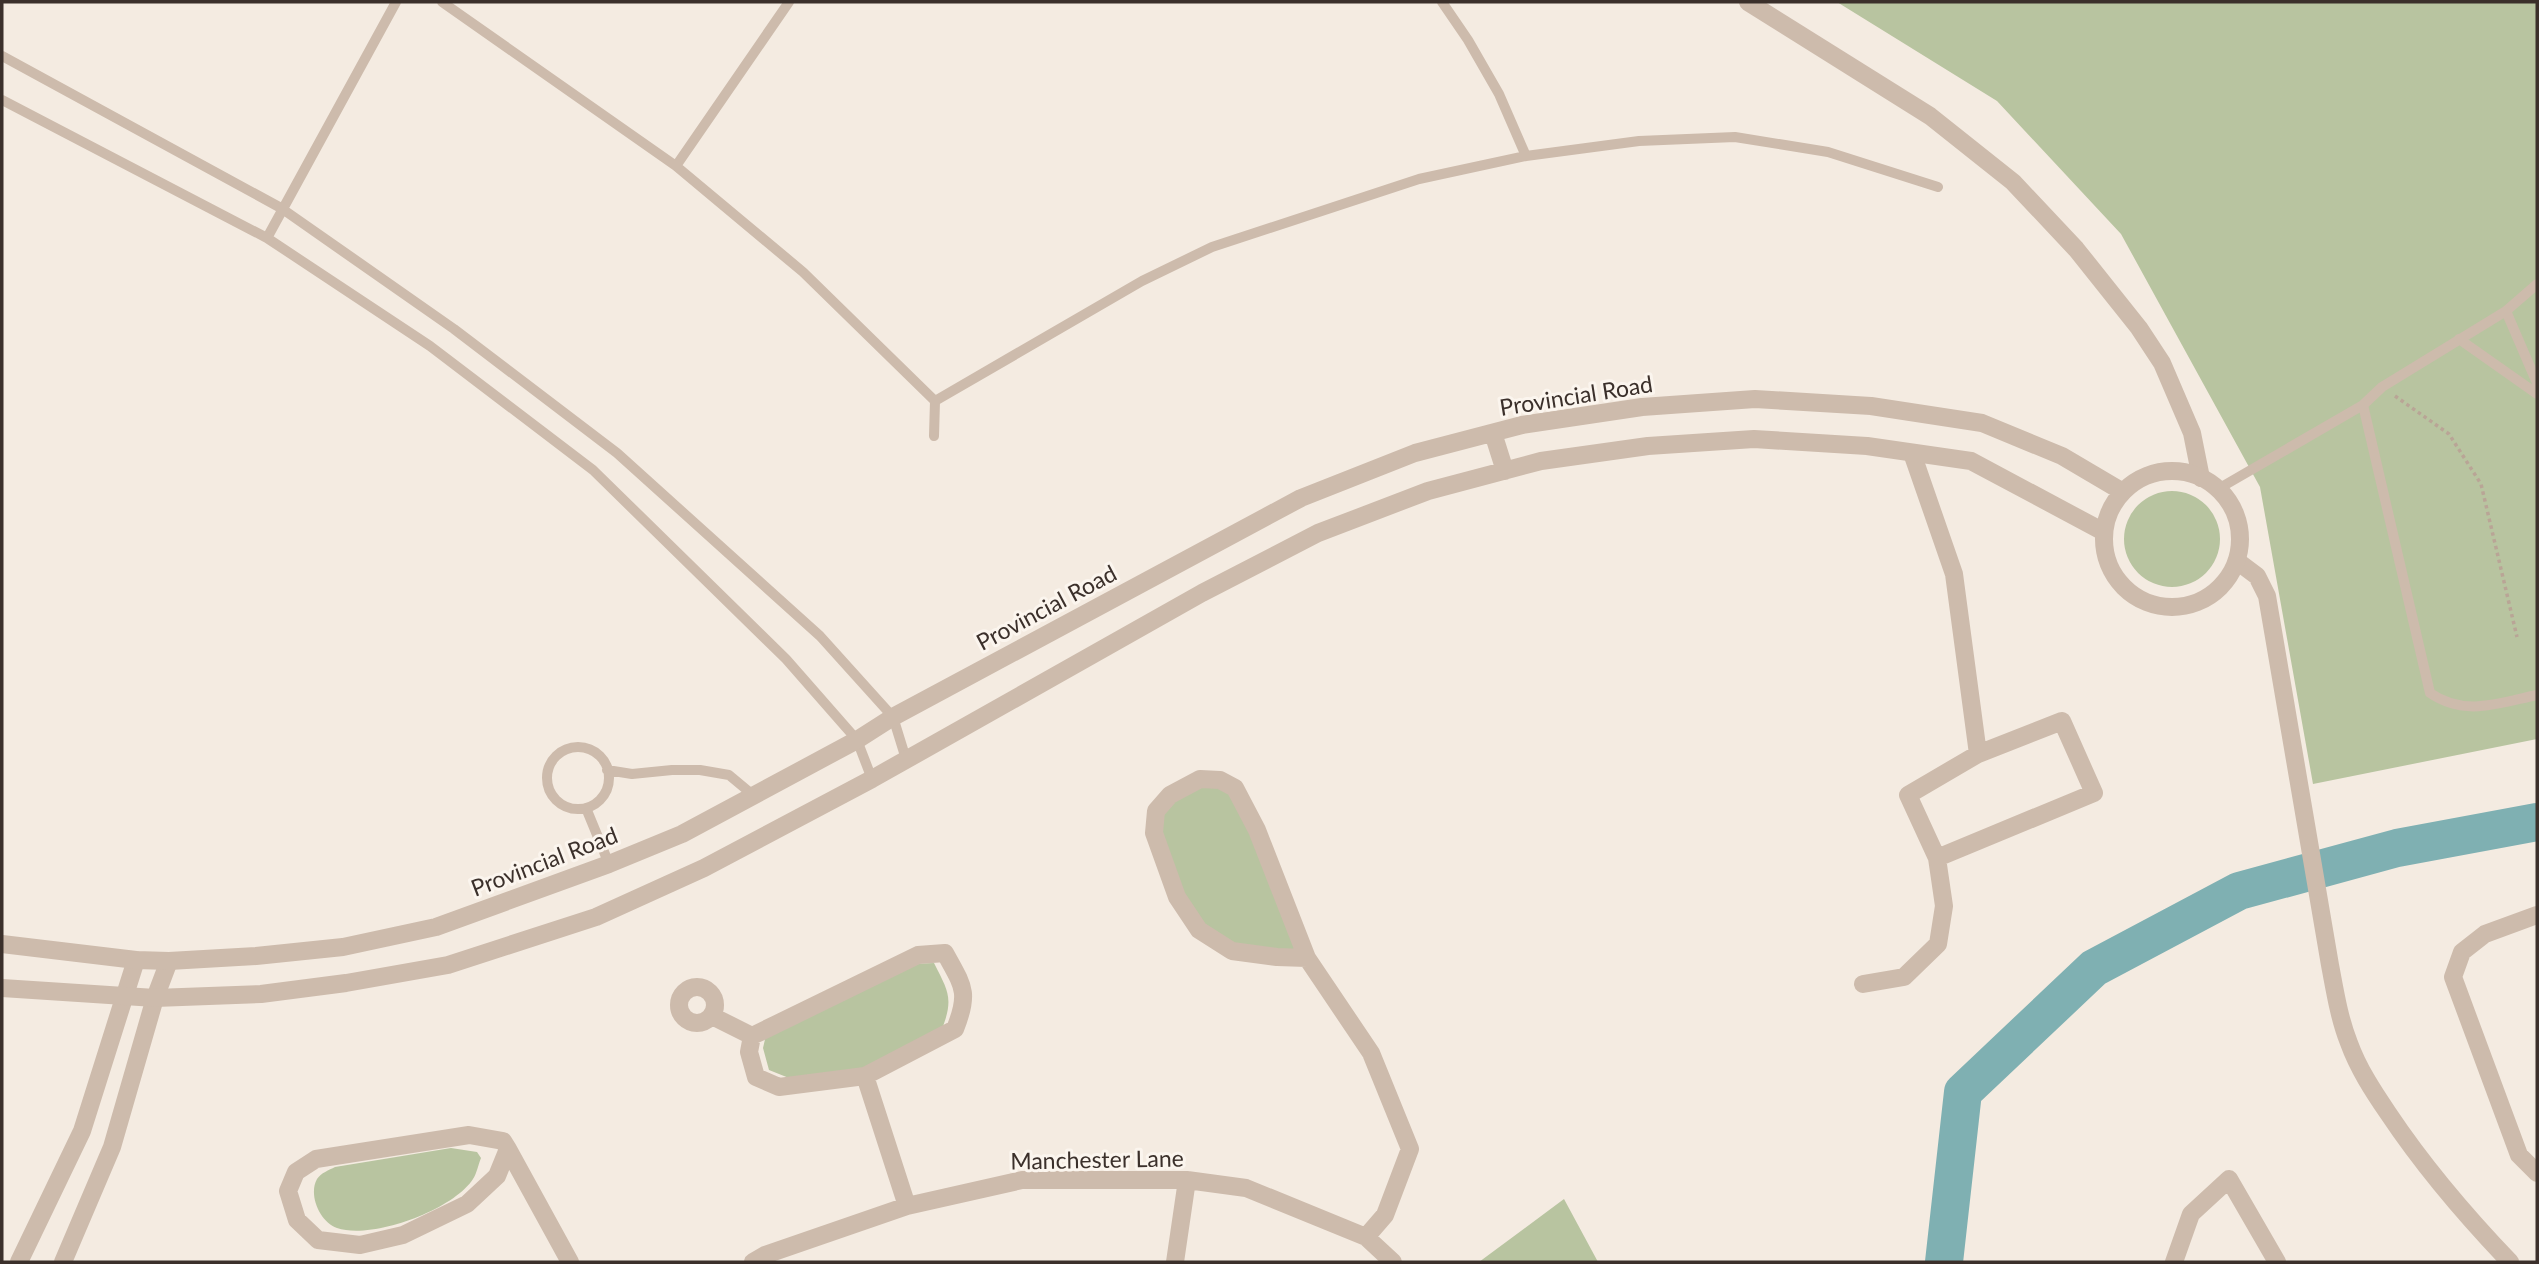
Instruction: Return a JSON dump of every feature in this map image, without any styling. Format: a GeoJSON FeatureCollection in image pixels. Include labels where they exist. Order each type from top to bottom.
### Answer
{"type":"FeatureCollection","features":[{"type":"Feature","properties":{"kind":"street"},"geometry":{"type":"LineString","coordinates":[[1748,2],[1930,116],[2013,182],[2091,267],[2139,328],[2162,363],[2192,433],[2202,478]]}},
{"type":"Feature","properties":{"kind":"street","name":"Provincial Road"},"geometry":{"type":"LineString","coordinates":[[2,944],[136,960],[169,961],[343,947],[436,928],[682,834],[857,740],[893,717],[1301,498],[1415,453],[1522,425],[1642,407],[1755,399],[1871,406],[1982,423],[2062,456],[2123,492]]}},
{"type":"Feature","properties":{"kind":"street"},"geometry":{"type":"LineString","coordinates":[[1493,433],[1505,471]]}},
{"type":"Feature","properties":{"kind":"street"},"geometry":{"type":"LineString","coordinates":[[2,988],[155,998],[261,994],[346,983],[448,965],[597,917],[704,868],[872,779],[1202,593],[1318,533],[1428,491],[1541,461],[1648,446],[1754,439],[1867,446],[1971,461],[2104,531]]}},
{"type":"Feature","properties":{"kind":"street"},"geometry":{"type":"LineString","coordinates":[[1912,453],[1954,574],[1978,754]]}},
{"type":"Feature","properties":{"kind":"street"},"geometry":{"type":"LineString","coordinates":[[2160,472],[2181,472],[2202,478],[2218,489],[2231,504],[2239,522],[2241,542],[2237,561],[2228,579],[2214,593],[2196,603],[2177,607],[2157,606],[2138,598],[2123,586],[2111,570],[2105,551],[2104,531],[2110,510],[2123,492],[2140,479],[2160,472]]}},
{"type":"Feature","properties":{"kind":"street"},"geometry":{"type":"LineString","coordinates":[[2237,561],[2257,576],[2267,596],[2322,920],[2338,1005],[2349,1043],[2369,1084],[2427,1168],[2458,1207],[2510,1262]]}},
{"type":"Feature","properties":{"kind":"street"},"geometry":{"type":"LineString","coordinates":[[1863,984],[1904,977],[1938,944],[1944,906],[1937,858],[1908,795],[1978,754],[2062,721],[2094,793],[1937,858]]}},
{"type":"Feature","properties":{"kind":"street"},"geometry":{"type":"LineString","coordinates":[[1307,958],[1232,951],[1199,930],[1177,897],[1154,833],[1156,811],[1170,795],[1200,779],[1220,780],[1235,788],[1257,830],[1307,958],[1371,1053],[1410,1149],[1385,1215],[1366,1237]]}},
{"type":"Feature","properties":{"kind":"street"},"geometry":{"type":"LineString","coordinates":[[2537,915],[2484,934],[2462,952],[2453,977],[2519,1155],[2537,1173]]}},
{"type":"Feature","properties":{"kind":"street"},"geometry":{"type":"LineString","coordinates":[[945,953],[961,984],[965,1006],[955,1029],[865,1076],[779,1087],[756,1077],[749,1052],[752,1036],[918,955],[945,953]]}},
{"type":"Feature","properties":{"kind":"street"},"geometry":{"type":"LineString","coordinates":[[19,1262],[82,1131],[136,960]]}},
{"type":"Feature","properties":{"kind":"street"},"geometry":{"type":"LineString","coordinates":[[63,1262],[113,1147],[155,998],[169,961]]}},
{"type":"Feature","properties":{"kind":"street"},"geometry":{"type":"LineString","coordinates":[[712,1016],[752,1036]]}},
{"type":"Feature","properties":{"kind":"street"},"geometry":{"type":"LineString","coordinates":[[865,1076],[908,1206]]}},
{"type":"Feature","properties":{"kind":"street"},"geometry":{"type":"LineString","coordinates":[[508,1149],[497,1176],[467,1204],[403,1235],[360,1245],[318,1240],[297,1220],[288,1191],[296,1172],[316,1159],[469,1135],[503,1141],[508,1149],[570,1262]]}},
{"type":"Feature","properties":{"kind":"street"},"geometry":{"type":"LineString","coordinates":[[2174,1262],[2191,1214],[2229,1179],[2277,1262]]}},
{"type":"Feature","properties":{"kind":"street","name":"Manchester Lane"},"geometry":{"type":"LineString","coordinates":[[753,1262],[765,1255],[908,1206],[1022,1180],[1187,1180],[1246,1188],[1366,1237],[1393,1262]]}},
{"type":"Feature","properties":{"kind":"street"},"geometry":{"type":"LineString","coordinates":[[1175,1262],[1187,1180]]}},
{"type":"Feature","properties":{"kind":"lane"},"geometry":{"type":"LineString","coordinates":[[267,238],[281,208],[396,2]]}},
{"type":"Feature","properties":{"kind":"lane"},"geometry":{"type":"LineString","coordinates":[[442,2],[676,166],[803,272],[935,401],[934,436]]}},
{"type":"Feature","properties":{"kind":"lane"},"geometry":{"type":"LineString","coordinates":[[676,166],[789,2]]}},
{"type":"Feature","properties":{"kind":"lane"},"geometry":{"type":"LineString","coordinates":[[1442,2],[1499,94],[1526,156]]}},
{"type":"Feature","properties":{"kind":"lane"},"geometry":{"type":"LineString","coordinates":[[2,56],[281,208],[454,329],[617,453],[820,636],[893,717],[906,759]]}},
{"type":"Feature","properties":{"kind":"lane"},"geometry":{"type":"LineString","coordinates":[[2,100],[267,238],[430,346],[593,470],[786,659],[857,740],[872,779]]}},
{"type":"Feature","properties":{"kind":"lane"},"geometry":{"type":"LineString","coordinates":[[935,401],[1142,281],[1212,247],[1419,179],[1526,156],[1639,141],[1735,137],[1828,152],[1938,187]]}},
{"type":"Feature","properties":{"kind":"lane"},"geometry":{"type":"LineString","coordinates":[[2218,489],[2363,405],[2382,387],[2506,311],[2537,284]]}},
{"type":"Feature","properties":{"kind":"lane"},"geometry":{"type":"LineString","coordinates":[[2506,311],[2537,383]]}},
{"type":"Feature","properties":{"kind":"lane"},"geometry":{"type":"LineString","coordinates":[[2459,340],[2537,394]]}},
{"type":"Feature","properties":{"kind":"lane"},"geometry":{"type":"LineString","coordinates":[[2363,405],[2430,694],[2466,708],[2537,695]]}},
{"type":"Feature","properties":{"kind":"lane"},"geometry":{"type":"LineString","coordinates":[[577,748],[596,754],[607,770],[609,780],[602,798],[586,808],[566,807],[557,801],[547,783],[551,763],[566,750],[577,748]]}},
{"type":"Feature","properties":{"kind":"lane"},"geometry":{"type":"LineString","coordinates":[[607,770],[632,774],[672,769],[700,770],[729,775],[753,794]]}},
{"type":"Feature","properties":{"kind":"lane"},"geometry":{"type":"LineString","coordinates":[[586,808],[609,864]]}},
{"type":"Feature","properties":{"kind":"path"},"geometry":{"type":"LineString","coordinates":[[2382,387],[2449,434],[2481,484],[2517,637]]}},
{"type":"Feature","properties":{"kind":"green space"},"geometry":{"type":"Polygon","coordinates":[[[1837,2],[2537,2],[2537,739],[2313,784],[2260,487],[2121,234],[1997,101],[1837,2]]]}},
{"type":"Feature","properties":{"kind":"green space"},"geometry":{"type":"Polygon","coordinates":[[[2172,491],[2190,495],[2206,505],[2216,521],[2220,539],[2216,557],[2206,573],[2190,583],[2172,587],[2154,583],[2138,573],[2128,557],[2124,539],[2128,521],[2138,505],[2154,495],[2172,491]]]}},
{"type":"Feature","properties":{"kind":"green space"},"geometry":{"type":"Polygon","coordinates":[[[1200,779],[1235,788],[1307,958],[1232,951],[1177,897],[1156,811],[1200,779]]]}},
{"type":"Feature","properties":{"kind":"green space"},"geometry":{"type":"Polygon","coordinates":[[[934,963],[948,995],[948,1010],[942,1029],[864,1070],[789,1078],[769,1070],[763,1048],[766,1035],[910,964],[934,963]]]}},
{"type":"Feature","properties":{"kind":"green space"},"geometry":{"type":"Polygon","coordinates":[[[451,1148],[477,1152],[481,1158],[474,1177],[448,1201],[411,1220],[370,1230],[352,1231],[331,1225],[317,1207],[314,1193],[317,1179],[335,1167],[451,1148]]]}},
{"type":"Feature","properties":{"kind":"green space"},"geometry":{"type":"Polygon","coordinates":[[[1564,1199],[1598,1262],[1479,1262],[1564,1199]]]}},
{"type":"Feature","properties":{"kind":"waterway"},"geometry":{"type":"LineString","coordinates":[[1944,1262],[1963,1092],[2094,968],[2239,891],[2397,848],[2537,822]]}}]}
